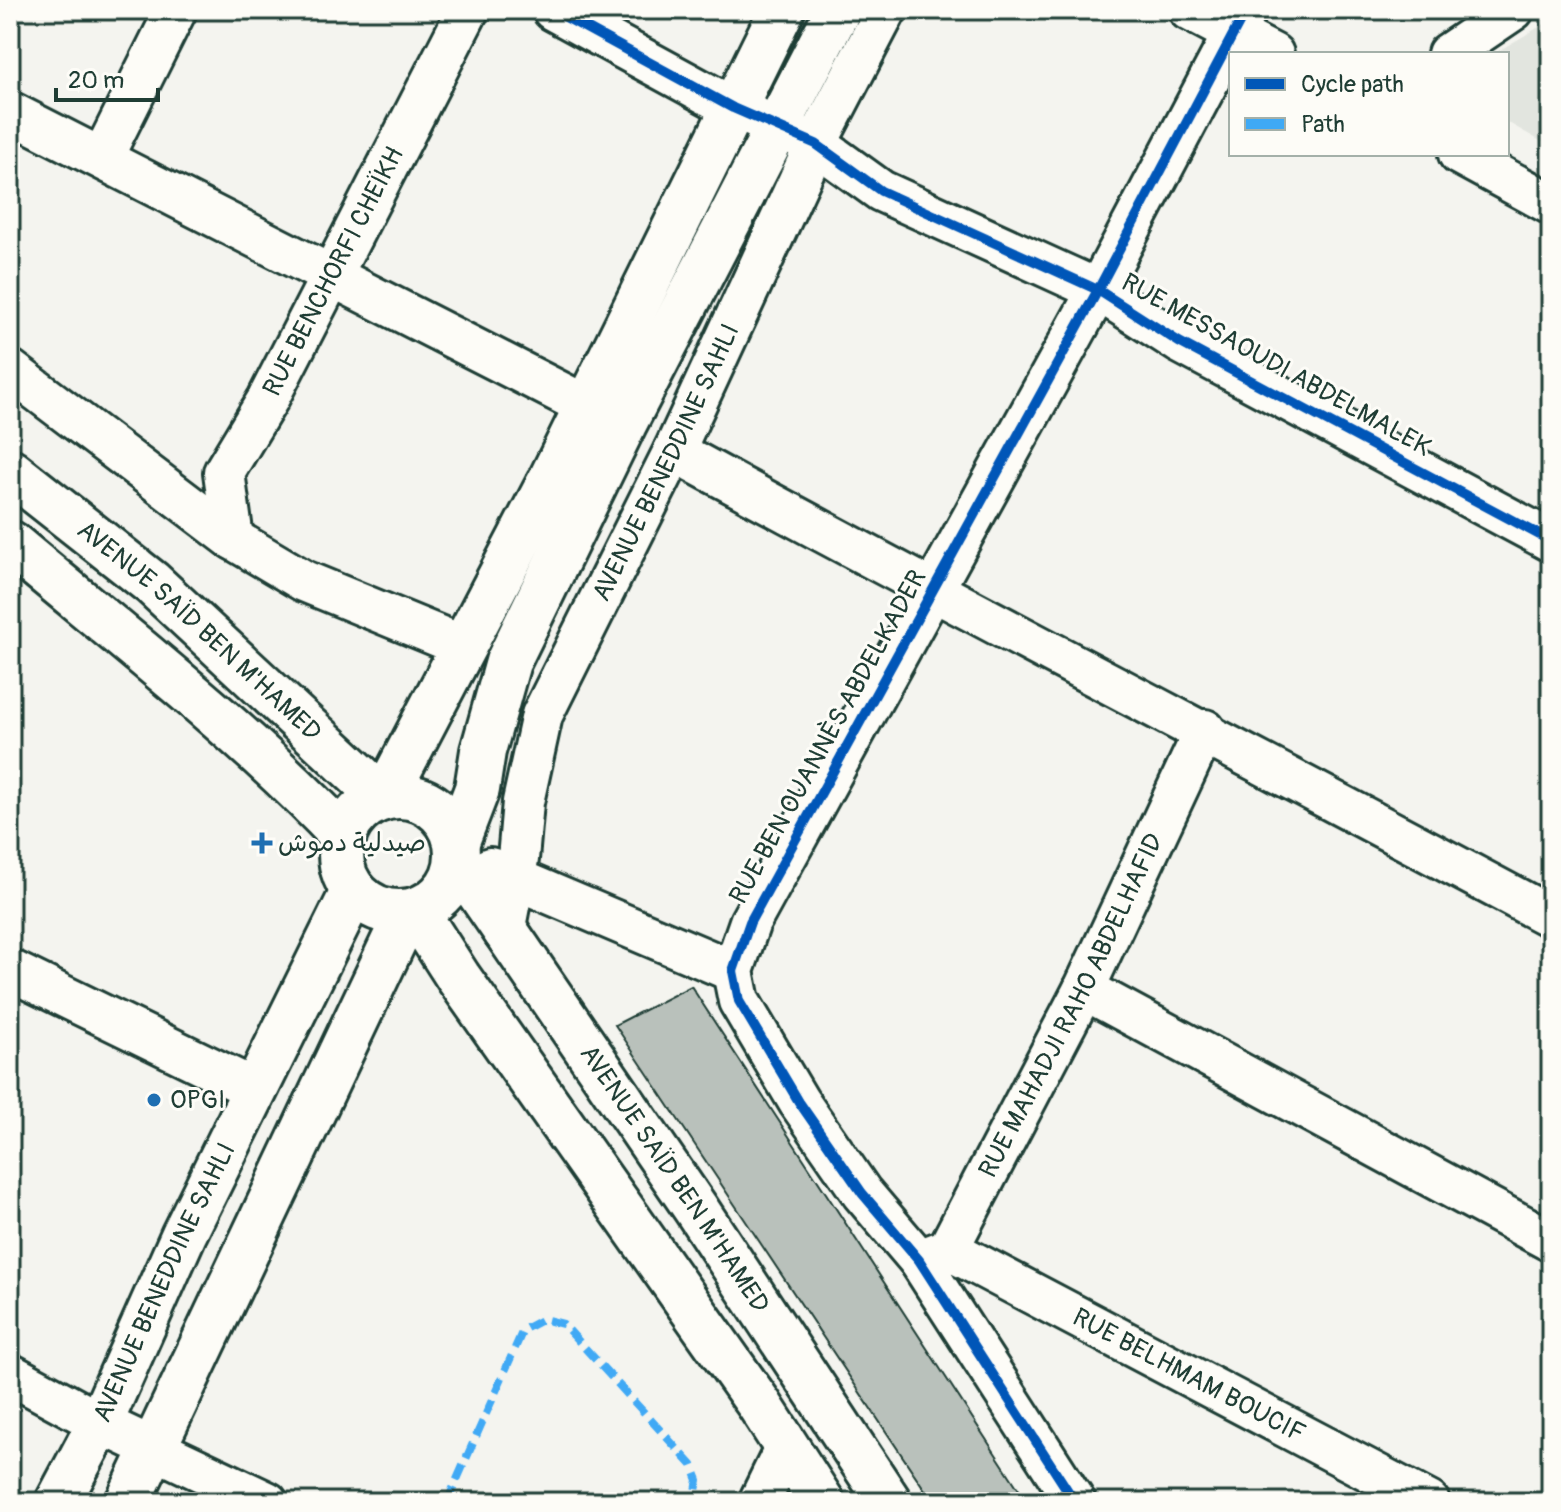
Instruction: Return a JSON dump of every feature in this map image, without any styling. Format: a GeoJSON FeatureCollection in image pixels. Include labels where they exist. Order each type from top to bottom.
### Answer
{"type":"FeatureCollection","features":[{"type":"Feature","properties":{"kind":"street"},"geometry":{"type":"LineString","coordinates":[[102,158],[176,10]]}},
{"type":"Feature","properties":{"kind":"street","name":"RUE BENCHORFI CHEÏKH"},"geometry":{"type":"LineString","coordinates":[[233,539],[224,472],[268,399],[468,10]]}},
{"type":"Feature","properties":{"kind":"street","name":"RUE MESSAOUDI ABDELMALEK"},"geometry":{"type":"LineString","coordinates":[[553,10],[733,108],[797,136],[881,191],[1098,290],[1179,342],[1551,541]]}},
{"type":"Feature","properties":{"kind":"street"},"geometry":{"type":"LineString","coordinates":[[384,797],[421,800],[437,809],[457,851],[453,879],[442,895],[411,911],[387,912],[368,905],[353,892],[343,874],[340,854],[343,836],[359,812],[384,797],[465,647],[782,10]]}},
{"type":"Feature","properties":{"kind":"street","name":"AVENUE BENEDDINE SAHLI"},"geometry":{"type":"LineString","coordinates":[[504,932],[523,802],[542,715],[674,451],[797,136],[838,10]]}},
{"type":"Feature","properties":{"kind":"street","name":"AVENUE BENEDDINE SAHLI"},"geometry":{"type":"LineString","coordinates":[[457,851],[477,789],[483,751],[508,662],[624,424],[797,136],[886,10]]}},
{"type":"Feature","properties":{"kind":"street"},"geometry":{"type":"LineString","coordinates":[[1189,10],[1240,22],[1271,52]]}},
{"type":"Feature","properties":{"kind":"street"},"geometry":{"type":"LineString","coordinates":[[1451,52],[1513,10]]}},
{"type":"Feature","properties":{"kind":"street","name":"RUE BEN OUANNÈS ABDELKADER"},"geometry":{"type":"LineString","coordinates":[[733,971],[750,922],[1098,290],[1240,22]]}},
{"type":"Feature","properties":{"kind":"street"},"geometry":{"type":"LineString","coordinates":[[10,112],[585,405]]}},
{"type":"Feature","properties":{"kind":"street"},"geometry":{"type":"LineString","coordinates":[[1463,156],[1551,204]]}},
{"type":"Feature","properties":{"kind":"street"},"geometry":{"type":"LineString","coordinates":[[10,370],[233,539],[304,581],[465,647]]}},
{"type":"Feature","properties":{"kind":"street"},"geometry":{"type":"LineString","coordinates":[[674,451],[932,593],[1205,730],[1551,917]]}},
{"type":"Feature","properties":{"kind":"street","name":"AVENUE SAÏD BEN M'HAMED"},"geometry":{"type":"LineString","coordinates":[[10,471],[152,583],[384,797]]}},
{"type":"Feature","properties":{"kind":"street","name":"AVENUE SAÏD BEN M'HAMED"},"geometry":{"type":"LineString","coordinates":[[10,543],[236,733],[297,787],[343,836]]}},
{"type":"Feature","properties":{"kind":"street","name":"RUE MAHADJI RAHO ABDELHAFID"},"geometry":{"type":"LineString","coordinates":[[933,1255],[1084,989],[1205,730]]}},
{"type":"Feature","properties":{"kind":"street"},"geometry":{"type":"LineString","coordinates":[[457,851],[476,848],[502,829],[523,802]]}},
{"type":"Feature","properties":{"kind":"street"},"geometry":{"type":"LineString","coordinates":[[457,851],[733,971],[739,1001],[799,1102],[862,1193],[933,1255],[1075,1502]]}},
{"type":"Feature","properties":{"kind":"street","name":"AVENUE SAÏD BEN M'HAMED"},"geometry":{"type":"LineString","coordinates":[[457,851],[504,932],[696,1209],[889,1502]]}},
{"type":"Feature","properties":{"kind":"street","name":"AVENUE BENEDDINE SAHLI"},"geometry":{"type":"LineString","coordinates":[[58,1502],[100,1423],[184,1234],[353,892]]}},
{"type":"Feature","properties":{"kind":"street"},"geometry":{"type":"LineString","coordinates":[[128,1502],[411,911]]}},
{"type":"Feature","properties":{"kind":"street"},"geometry":{"type":"LineString","coordinates":[[411,911],[759,1404],[785,1449],[822,1502]]}},
{"type":"Feature","properties":{"kind":"street"},"geometry":{"type":"LineString","coordinates":[[10,970],[256,1090]]}},
{"type":"Feature","properties":{"kind":"street"},"geometry":{"type":"LineString","coordinates":[[1084,989],[1551,1241]]}},
{"type":"Feature","properties":{"kind":"street","name":"RUE BELHMAM BOUCIF"},"geometry":{"type":"LineString","coordinates":[[933,1255],[1429,1502]]}},
{"type":"Feature","properties":{"kind":"street"},"geometry":{"type":"LineString","coordinates":[[10,1374],[100,1423],[267,1502]]}},
{"type":"Feature","properties":{"kind":"street"},"geometry":{"type":"LineString","coordinates":[[759,1502],[785,1449]]}},
{"type":"Feature","properties":{"kind":"shaded area"},"geometry":{"type":"Polygon","coordinates":[[[1551,20],[1551,147],[1509,123],[1509,52],[1496,52],[1551,20]]]}},
{"type":"Feature","properties":{"kind":"building"},"geometry":{"type":"Polygon","coordinates":[[[691,986],[1027,1502],[933,1502],[615,1025],[691,986]]]}},
{"type":"Feature","properties":{"kind":"marked path"},"geometry":{"type":"LineString","coordinates":[[447,1502],[523,1330],[543,1319],[563,1324],[692,1465],[698,1480],[694,1502]]}},
{"type":"Feature","properties":{"kind":"cycle path"},"geometry":{"type":"LineString","coordinates":[[553,10],[733,108],[816,144],[881,191],[1098,290],[1179,342],[1551,541]]}},
{"type":"Feature","properties":{"kind":"cycle path"},"geometry":{"type":"LineString","coordinates":[[1075,1502],[919,1260],[862,1193],[799,1102],[739,1001],[733,971],[750,922],[1098,290],[1246,10]]}},
{"type":"Feature","properties":{"kind":"place","name":"صيدلية دموش"},"geometry":{"type":"Point","coordinates":[262,843]}},
{"type":"Feature","properties":{"kind":"place","name":"OPGI"},"geometry":{"type":"Point","coordinates":[154,1100]}}]}
